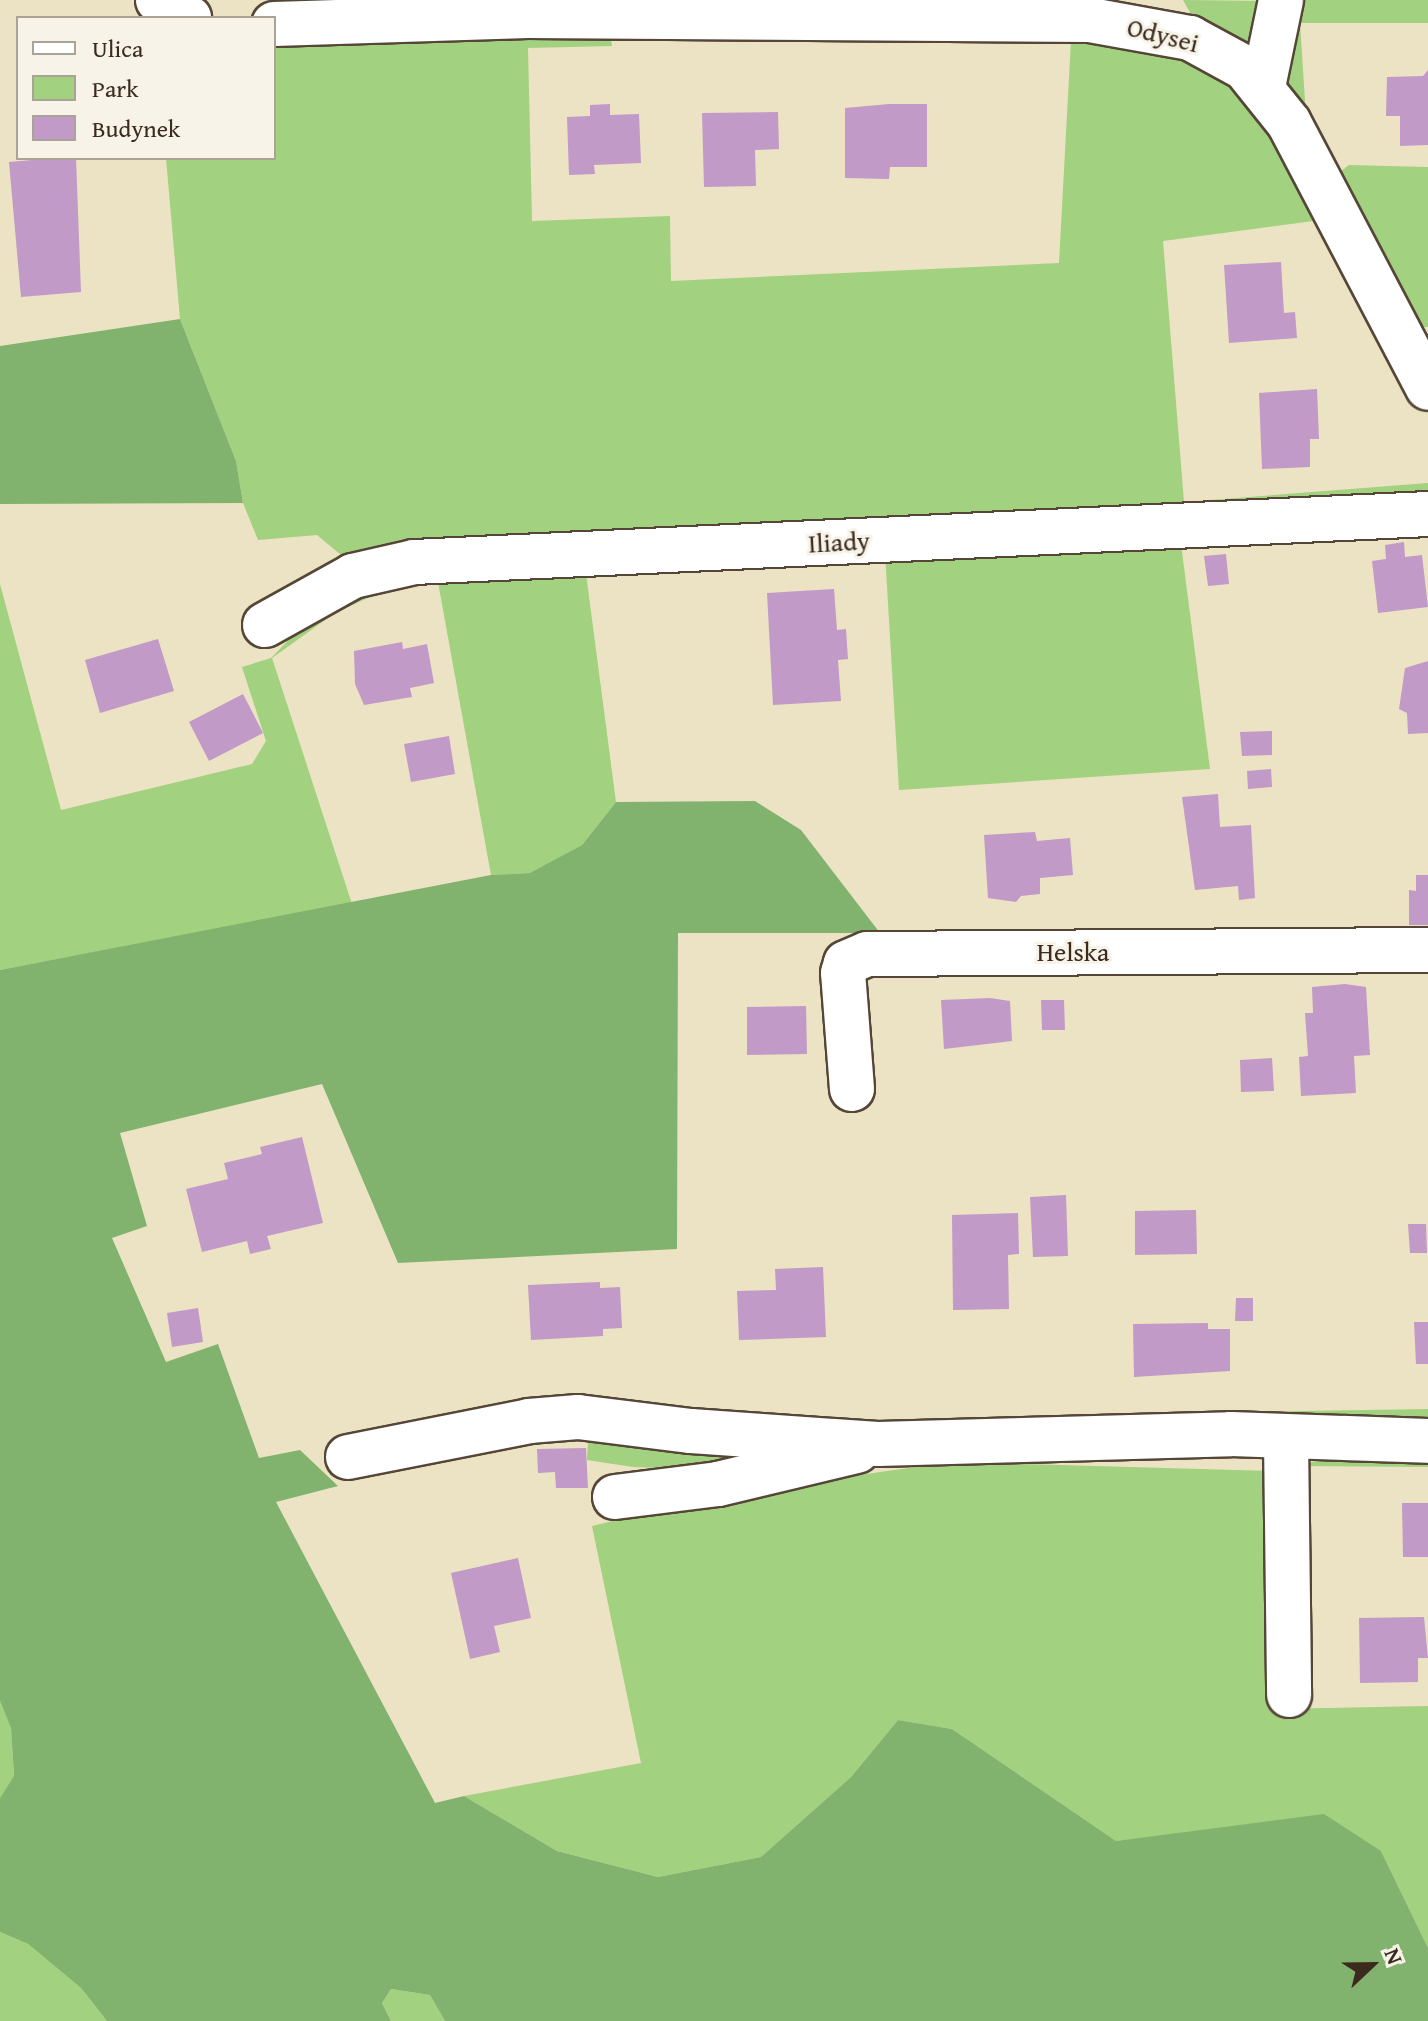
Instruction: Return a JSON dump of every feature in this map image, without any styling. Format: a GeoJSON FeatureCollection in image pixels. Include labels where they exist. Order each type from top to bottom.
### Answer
{"type":"FeatureCollection","features":[{"type":"Feature","properties":{"kind":"street"},"geometry":{"type":"LineString","coordinates":[[158,0],[186,16]]}},
{"type":"Feature","properties":{"kind":"street"},"geometry":{"type":"LineString","coordinates":[[1263,87],[1281,0]]}},
{"type":"Feature","properties":{"kind":"street","name":"Odysei"},"geometry":{"type":"LineString","coordinates":[[276,24],[528,16],[1123,12],[1220,51],[1263,87],[1289,123],[1428,388]]}},
{"type":"Feature","properties":{"kind":"street","name":"Iliady"},"geometry":{"type":"LineString","coordinates":[[265,625],[332,585],[414,562],[1428,514]]}},
{"type":"Feature","properties":{"kind":"street","name":"Helska"},"geometry":{"type":"LineString","coordinates":[[852,1089],[843,973],[846,963],[867,954],[1428,950]]}},
{"type":"Feature","properties":{"kind":"street"},"geometry":{"type":"LineString","coordinates":[[348,1457],[529,1421],[578,1417],[691,1431],[878,1444],[1231,1434],[1286,1439],[1428,1441]]}},
{"type":"Feature","properties":{"kind":"street"},"geometry":{"type":"LineString","coordinates":[[1286,1439],[1289,1695]]}},
{"type":"Feature","properties":{"kind":"street"},"geometry":{"type":"LineString","coordinates":[[615,1497],[768,1474],[878,1444]]}},
{"type":"Feature","properties":{"kind":"green space"},"geometry":{"type":"Polygon","coordinates":[[[1183,0],[1268,1],[1248,52],[1199,28],[1183,0]]]}},
{"type":"Feature","properties":{"kind":"green space"},"geometry":{"type":"Polygon","coordinates":[[[1289,0],[1428,0],[1428,23],[1300,23],[1306,116],[1286,86],[1289,0]]]}},
{"type":"Feature","properties":{"kind":"green space"},"geometry":{"type":"Polygon","coordinates":[[[609,26],[612,46],[528,48],[532,221],[670,216],[671,281],[1059,263],[1071,40],[1113,33],[1230,74],[1328,219],[1163,241],[1184,502],[1428,483],[1428,497],[346,559],[317,535],[258,540],[243,503],[236,461],[180,319],[166,160],[276,160],[276,35],[609,26]]]}},
{"type":"Feature","properties":{"kind":"green space"},"geometry":{"type":"Polygon","coordinates":[[[1349,165],[1428,167],[1428,327],[1416,327],[1332,178],[1349,165]]]}},
{"type":"Feature","properties":{"kind":"green space"},"geometry":{"type":"Polygon","coordinates":[[[180,319],[236,461],[243,503],[0,504],[0,346],[180,319]]]}},
{"type":"Feature","properties":{"kind":"green space"},"geometry":{"type":"Polygon","coordinates":[[[1181,544],[1210,769],[899,790],[885,552],[1181,544]]]}},
{"type":"Feature","properties":{"kind":"green space"},"geometry":{"type":"Polygon","coordinates":[[[585,566],[616,802],[582,845],[531,873],[491,875],[436,571],[585,566]]]}},
{"type":"Feature","properties":{"kind":"green space"},"geometry":{"type":"Polygon","coordinates":[[[369,580],[372,596],[335,613],[272,658],[352,904],[0,970],[0,584],[61,810],[252,764],[266,741],[242,667],[271,658],[317,611],[369,580]]]}},
{"type":"Feature","properties":{"kind":"green space"},"geometry":{"type":"Polygon","coordinates":[[[755,801],[801,830],[880,933],[678,933],[677,1249],[398,1263],[322,1084],[120,1133],[147,1226],[112,1238],[166,1362],[218,1344],[259,1458],[300,1450],[338,1486],[276,1502],[435,1803],[464,1796],[557,1851],[658,1877],[761,1857],[851,1777],[898,1720],[952,1729],[1116,1841],[1324,1814],[1381,1851],[1428,1948],[1428,2021],[445,2021],[430,1995],[391,1989],[382,2003],[391,2021],[107,2021],[81,1988],[28,1944],[0,1932],[0,1798],[14,1776],[11,1728],[0,1701],[0,970],[491,875],[530,873],[582,845],[616,802],[755,801]]]}},
{"type":"Feature","properties":{"kind":"green space"},"geometry":{"type":"Polygon","coordinates":[[[1428,1409],[1428,1427],[1251,1420],[1247,1412],[1428,1409]]]}},
{"type":"Feature","properties":{"kind":"green space"},"geometry":{"type":"Polygon","coordinates":[[[589,1426],[775,1449],[720,1470],[633,1467],[587,1460],[589,1426]]]}},
{"type":"Feature","properties":{"kind":"green space"},"geometry":{"type":"Polygon","coordinates":[[[1428,1453],[1428,1467],[1299,1466],[1315,1461],[1428,1453]]]}},
{"type":"Feature","properties":{"kind":"green space"},"geometry":{"type":"Polygon","coordinates":[[[951,1462],[1271,1471],[1277,1709],[1428,1706],[1428,1948],[1381,1851],[1208,1831],[1116,1841],[952,1729],[898,1720],[851,1777],[761,1857],[658,1877],[557,1851],[464,1796],[641,1763],[592,1526],[725,1494],[951,1462]]]}},
{"type":"Feature","properties":{"kind":"green space"},"geometry":{"type":"Polygon","coordinates":[[[0,1701],[11,1727],[14,1777],[0,1798],[0,1701]]]}},
{"type":"Feature","properties":{"kind":"green space"},"geometry":{"type":"Polygon","coordinates":[[[0,1932],[28,1944],[81,1988],[107,2021],[0,2021],[0,1932]]]}},
{"type":"Feature","properties":{"kind":"green space"},"geometry":{"type":"Polygon","coordinates":[[[391,1989],[430,1995],[445,2021],[391,2021],[382,2003],[391,1989]]]}},
{"type":"Feature","properties":{"kind":"building"},"geometry":{"type":"Polygon","coordinates":[[[1428,70],[1428,145],[1400,146],[1400,116],[1386,116],[1387,77],[1423,76],[1428,70]]]}},
{"type":"Feature","properties":{"kind":"building"},"geometry":{"type":"Polygon","coordinates":[[[610,104],[610,115],[639,114],[641,163],[594,165],[595,174],[569,175],[567,117],[590,116],[590,105],[610,104]]]}},
{"type":"Feature","properties":{"kind":"building"},"geometry":{"type":"Polygon","coordinates":[[[927,104],[927,167],[890,167],[889,179],[845,178],[845,108],[927,104]]]}},
{"type":"Feature","properties":{"kind":"building"},"geometry":{"type":"Polygon","coordinates":[[[778,112],[779,149],[755,150],[756,186],[704,187],[702,113],[778,112]]]}},
{"type":"Feature","properties":{"kind":"building"},"geometry":{"type":"Polygon","coordinates":[[[76,160],[81,292],[21,297],[9,162],[76,160]]]}},
{"type":"Feature","properties":{"kind":"building"},"geometry":{"type":"Polygon","coordinates":[[[1281,262],[1284,313],[1295,312],[1297,338],[1229,343],[1224,265],[1281,262]]]}},
{"type":"Feature","properties":{"kind":"building"},"geometry":{"type":"Polygon","coordinates":[[[1317,389],[1319,439],[1310,439],[1310,467],[1262,469],[1259,393],[1317,389]]]}},
{"type":"Feature","properties":{"kind":"building"},"geometry":{"type":"Polygon","coordinates":[[[1404,542],[1405,557],[1422,555],[1428,607],[1378,613],[1372,561],[1386,559],[1385,545],[1404,542]]]}},
{"type":"Feature","properties":{"kind":"building"},"geometry":{"type":"Polygon","coordinates":[[[1226,554],[1229,584],[1208,586],[1204,556],[1226,554]]]}},
{"type":"Feature","properties":{"kind":"building"},"geometry":{"type":"Polygon","coordinates":[[[834,589],[837,630],[846,629],[848,659],[838,660],[841,701],[773,705],[767,593],[834,589]]]}},
{"type":"Feature","properties":{"kind":"building"},"geometry":{"type":"Polygon","coordinates":[[[158,639],[174,691],[100,713],[85,660],[158,639]]]}},
{"type":"Feature","properties":{"kind":"building"},"geometry":{"type":"Polygon","coordinates":[[[402,642],[403,649],[427,644],[434,683],[410,688],[412,697],[364,705],[355,684],[354,651],[402,642]]]}},
{"type":"Feature","properties":{"kind":"building"},"geometry":{"type":"Polygon","coordinates":[[[1428,661],[1428,733],[1408,734],[1407,713],[1399,709],[1405,668],[1428,661]]]}},
{"type":"Feature","properties":{"kind":"building"},"geometry":{"type":"Polygon","coordinates":[[[243,694],[263,733],[209,761],[189,722],[243,694]]]}},
{"type":"Feature","properties":{"kind":"building"},"geometry":{"type":"Polygon","coordinates":[[[1272,731],[1272,755],[1242,756],[1240,732],[1272,731]]]}},
{"type":"Feature","properties":{"kind":"building"},"geometry":{"type":"Polygon","coordinates":[[[449,736],[455,774],[411,782],[404,744],[449,736]]]}},
{"type":"Feature","properties":{"kind":"building"},"geometry":{"type":"Polygon","coordinates":[[[1271,769],[1272,787],[1248,789],[1247,771],[1271,769]]]}},
{"type":"Feature","properties":{"kind":"building"},"geometry":{"type":"Polygon","coordinates":[[[1218,794],[1220,827],[1251,825],[1255,898],[1239,900],[1238,886],[1195,890],[1182,797],[1218,794]]]}},
{"type":"Feature","properties":{"kind":"building"},"geometry":{"type":"Polygon","coordinates":[[[1035,832],[1037,841],[1070,838],[1073,875],[1040,878],[1040,894],[1021,896],[1016,902],[988,898],[984,835],[1035,832]]]}},
{"type":"Feature","properties":{"kind":"building"},"geometry":{"type":"Polygon","coordinates":[[[1416,875],[1428,875],[1428,925],[1409,925],[1409,890],[1416,891],[1416,875]]]}},
{"type":"Feature","properties":{"kind":"building"},"geometry":{"type":"Polygon","coordinates":[[[1345,984],[1366,987],[1370,1055],[1354,1056],[1356,1093],[1301,1096],[1299,1057],[1308,1056],[1305,1013],[1313,1013],[1312,987],[1345,984]]]}},
{"type":"Feature","properties":{"kind":"building"},"geometry":{"type":"Polygon","coordinates":[[[990,998],[1010,1001],[1012,1041],[944,1049],[941,1000],[990,998]]]}},
{"type":"Feature","properties":{"kind":"building"},"geometry":{"type":"Polygon","coordinates":[[[1041,1000],[1064,1000],[1065,1030],[1042,1030],[1041,1000]]]}},
{"type":"Feature","properties":{"kind":"building"},"geometry":{"type":"Polygon","coordinates":[[[806,1006],[807,1054],[747,1055],[747,1007],[806,1006]]]}},
{"type":"Feature","properties":{"kind":"building"},"geometry":{"type":"Polygon","coordinates":[[[1272,1058],[1274,1091],[1241,1092],[1240,1060],[1272,1058]]]}},
{"type":"Feature","properties":{"kind":"building"},"geometry":{"type":"Polygon","coordinates":[[[302,1137],[323,1223],[267,1236],[271,1249],[250,1254],[247,1241],[202,1252],[186,1189],[228,1179],[224,1163],[262,1154],[260,1147],[302,1137]]]}},
{"type":"Feature","properties":{"kind":"building"},"geometry":{"type":"Polygon","coordinates":[[[1066,1195],[1068,1256],[1033,1257],[1030,1197],[1066,1195]]]}},
{"type":"Feature","properties":{"kind":"building"},"geometry":{"type":"Polygon","coordinates":[[[1196,1210],[1197,1254],[1135,1255],[1135,1211],[1196,1210]]]}},
{"type":"Feature","properties":{"kind":"building"},"geometry":{"type":"Polygon","coordinates":[[[1018,1213],[1019,1254],[1008,1255],[1009,1309],[953,1310],[952,1215],[1018,1213]]]}},
{"type":"Feature","properties":{"kind":"building"},"geometry":{"type":"Polygon","coordinates":[[[1408,1224],[1426,1224],[1427,1253],[1410,1253],[1408,1224]]]}},
{"type":"Feature","properties":{"kind":"building"},"geometry":{"type":"Polygon","coordinates":[[[823,1267],[826,1337],[739,1340],[737,1291],[776,1290],[775,1269],[823,1267]]]}},
{"type":"Feature","properties":{"kind":"building"},"geometry":{"type":"Polygon","coordinates":[[[600,1282],[600,1288],[620,1287],[622,1328],[603,1329],[603,1336],[531,1340],[528,1285],[600,1282]]]}},
{"type":"Feature","properties":{"kind":"building"},"geometry":{"type":"Polygon","coordinates":[[[1236,1298],[1253,1298],[1253,1321],[1235,1321],[1236,1298]]]}},
{"type":"Feature","properties":{"kind":"building"},"geometry":{"type":"Polygon","coordinates":[[[198,1308],[203,1342],[172,1347],[167,1313],[198,1308]]]}},
{"type":"Feature","properties":{"kind":"building"},"geometry":{"type":"Polygon","coordinates":[[[1414,1322],[1428,1322],[1428,1364],[1416,1364],[1414,1322]]]}},
{"type":"Feature","properties":{"kind":"building"},"geometry":{"type":"Polygon","coordinates":[[[1208,1323],[1208,1329],[1230,1329],[1230,1371],[1134,1377],[1133,1324],[1208,1323]]]}},
{"type":"Feature","properties":{"kind":"building"},"geometry":{"type":"Polygon","coordinates":[[[586,1448],[588,1488],[556,1488],[555,1472],[538,1473],[537,1449],[586,1448]]]}},
{"type":"Feature","properties":{"kind":"building"},"geometry":{"type":"Polygon","coordinates":[[[1402,1503],[1428,1503],[1428,1557],[1403,1557],[1402,1503]]]}},
{"type":"Feature","properties":{"kind":"building"},"geometry":{"type":"Polygon","coordinates":[[[518,1558],[531,1618],[494,1626],[500,1652],[470,1659],[451,1573],[518,1558]]]}},
{"type":"Feature","properties":{"kind":"building"},"geometry":{"type":"Polygon","coordinates":[[[1424,1617],[1428,1658],[1418,1658],[1418,1682],[1360,1683],[1359,1618],[1424,1617]]]}}]}
